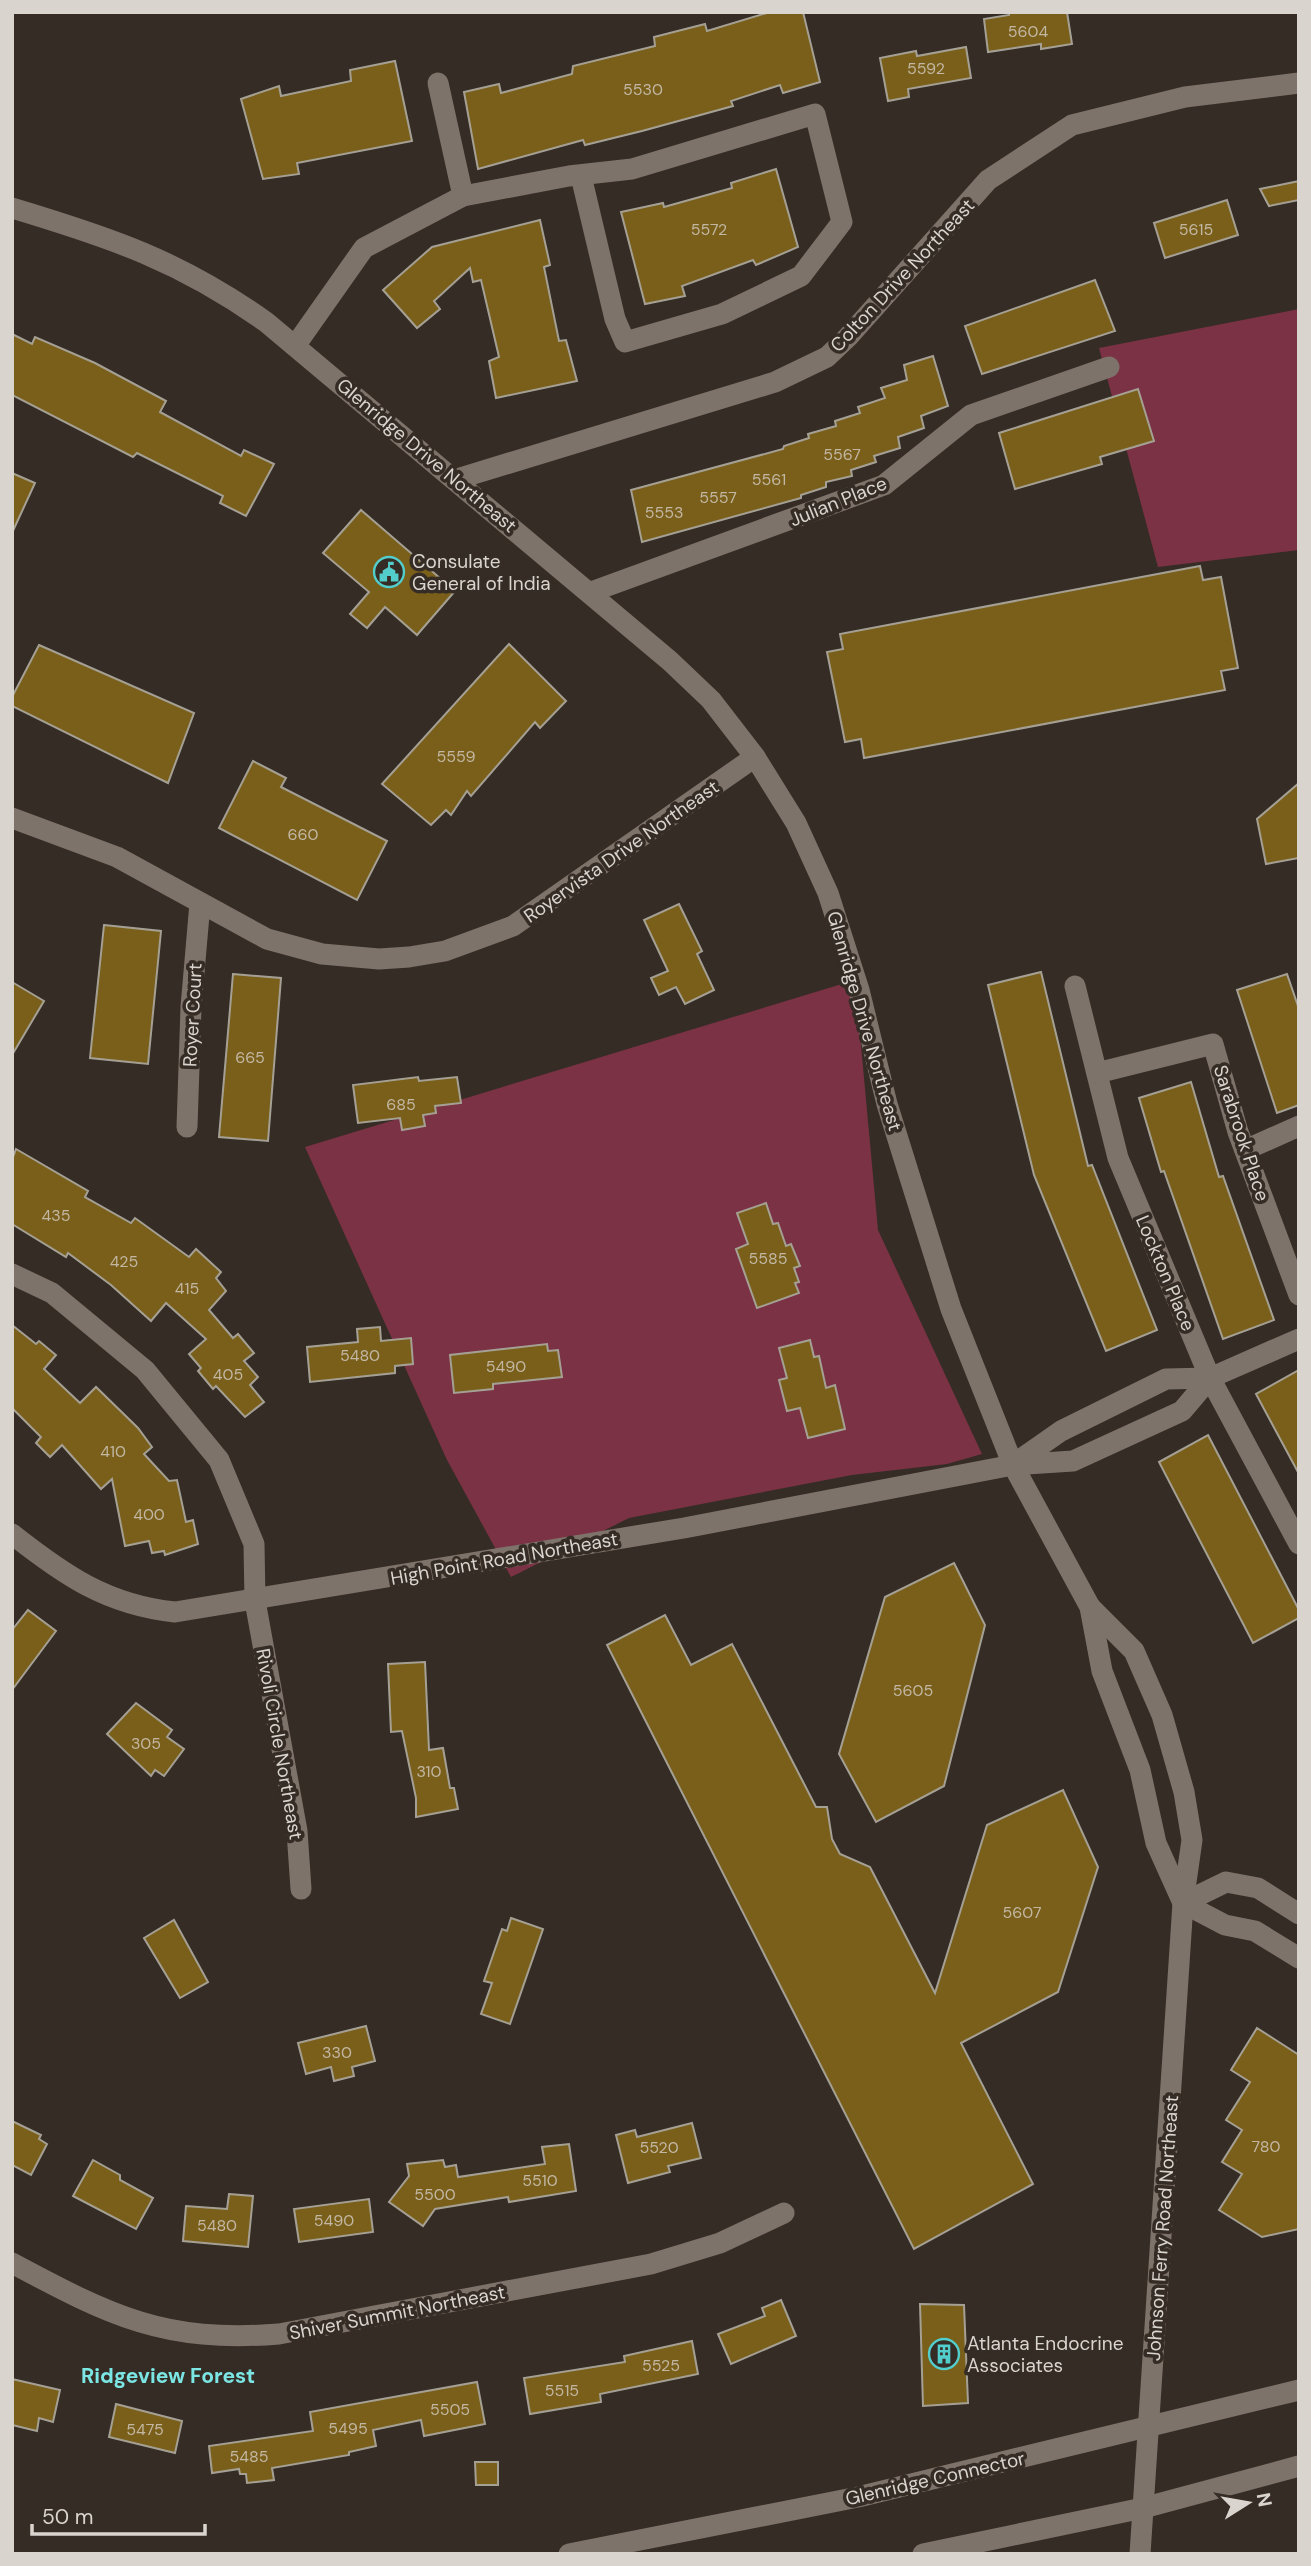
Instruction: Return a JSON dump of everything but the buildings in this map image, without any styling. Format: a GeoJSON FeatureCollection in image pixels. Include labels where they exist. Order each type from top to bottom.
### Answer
{"type":"FeatureCollection","features":[{"type":"Feature","properties":{"kind":"street"},"geometry":{"type":"LineString","coordinates":[[438,83],[463,196]]}},
{"type":"Feature","properties":{"kind":"street","name":"Colton Drive Northeast"},"geometry":{"type":"LineString","coordinates":[[457,479],[775,382],[807,369],[848,337],[988,180],[1072,125],[1185,97],[1299,83]]}},
{"type":"Feature","properties":{"kind":"street"},"geometry":{"type":"LineString","coordinates":[[295,346],[365,248],[463,196],[580,176],[632,169],[815,114],[842,222],[801,276],[722,314],[625,342],[615,319],[580,176]]}},
{"type":"Feature","properties":{"kind":"street","name":"Glenridge Drive Northeast"},"geometry":{"type":"LineString","coordinates":[[12,208],[106,236],[184,269],[228,295],[295,346],[457,479],[591,592],[711,700],[755,757],[796,823],[832,903],[859,990],[887,1104],[924,1227],[951,1309],[1013,1465]]}},
{"type":"Feature","properties":{"kind":"street","name":"Julian Place"},"geometry":{"type":"LineString","coordinates":[[591,592],[884,485],[971,415],[1109,367]]}},
{"type":"Feature","properties":{"kind":"street","name":"Royervista Drive Northeast"},"geometry":{"type":"LineString","coordinates":[[12,818],[117,858],[267,939],[322,954],[379,959],[445,951],[513,926],[544,907],[755,757]]}},
{"type":"Feature","properties":{"kind":"street","name":"Royer Court"},"geometry":{"type":"LineString","coordinates":[[187,1127],[191,1007],[201,903]]}},
{"type":"Feature","properties":{"kind":"street","name":"Lockton Place"},"geometry":{"type":"LineString","coordinates":[[1074,986],[1118,1158],[1210,1378],[1299,1544]]}},
{"type":"Feature","properties":{"kind":"street","name":"Sarabrook Place"},"geometry":{"type":"LineString","coordinates":[[1097,1073],[1213,1044],[1245,1150],[1299,1294]]}},
{"type":"Feature","properties":{"kind":"street"},"geometry":{"type":"LineString","coordinates":[[1245,1150],[1299,1126]]}},
{"type":"Feature","properties":{"kind":"street","name":"Rivoli Circle Northeast"},"geometry":{"type":"LineString","coordinates":[[12,1274],[52,1293],[145,1370],[219,1460],[254,1544],[255,1601],[297,1831],[301,1889]]}},
{"type":"Feature","properties":{"kind":"street"},"geometry":{"type":"LineString","coordinates":[[1013,1465],[1060,1431],[1166,1379],[1210,1378],[1299,1339]]}},
{"type":"Feature","properties":{"kind":"street","name":"High Point Road Northeast"},"geometry":{"type":"LineString","coordinates":[[12,1534],[84,1585],[110,1599],[140,1609],[175,1612],[255,1601],[684,1528],[1013,1465],[1073,1461],[1182,1411],[1210,1378]]}},
{"type":"Feature","properties":{"kind":"street","name":"Johnson Ferry Road Northeast"},"geometry":{"type":"LineString","coordinates":[[1013,1465],[1090,1607],[1134,1651],[1162,1715],[1184,1792],[1192,1840],[1183,1903],[1140,2554]]}},
{"type":"Feature","properties":{"kind":"street","name":"Johnson Ferry Road Northeast"},"geometry":{"type":"LineString","coordinates":[[1090,1607],[1102,1671],[1140,1770],[1156,1843],[1183,1903]]}},
{"type":"Feature","properties":{"kind":"street"},"geometry":{"type":"LineString","coordinates":[[1183,1903],[1226,1882],[1258,1888],[1299,1914]]}},
{"type":"Feature","properties":{"kind":"street"},"geometry":{"type":"LineString","coordinates":[[1183,1903],[1225,1925],[1255,1931],[1299,1958]]}},
{"type":"Feature","properties":{"kind":"street","name":"Shiver Summit Northeast"},"geometry":{"type":"LineString","coordinates":[[12,2263],[85,2302],[137,2323],[191,2335],[235,2337],[279,2334],[651,2264],[720,2243],[784,2213]]}},
{"type":"Feature","properties":{"kind":"street","name":"Glenridge Connector"},"geometry":{"type":"LineString","coordinates":[[569,2554],[858,2497],[1299,2390]]}},
{"type":"Feature","properties":{"kind":"street"},"geometry":{"type":"LineString","coordinates":[[923,2554],[1143,2508],[1299,2466]]}},
{"type":"Feature","properties":{"kind":"shaded area"},"geometry":{"type":"Polygon","coordinates":[[[1299,309],[1299,550],[1158,567],[1099,348],[1299,309]]]}},
{"type":"Feature","properties":{"kind":"shaded area"},"geometry":{"type":"Polygon","coordinates":[[[855,980],[878,1230],[982,1454],[947,1464],[852,1475],[629,1518],[511,1577],[447,1460],[305,1147],[855,980]]]}},
{"type":"Feature","properties":{"kind":"place","name":"Consulate General of India"},"geometry":{"type":"Point","coordinates":[389,572]}},
{"type":"Feature","properties":{"kind":"place","name":"Atlanta Endocrine Associates"},"geometry":{"type":"Point","coordinates":[944,2354]}},
{"type":"Feature","properties":{"kind":"district","name":"Ridgeview Forest"},"geometry":{"type":"Point","coordinates":[168,2376]}}]}
